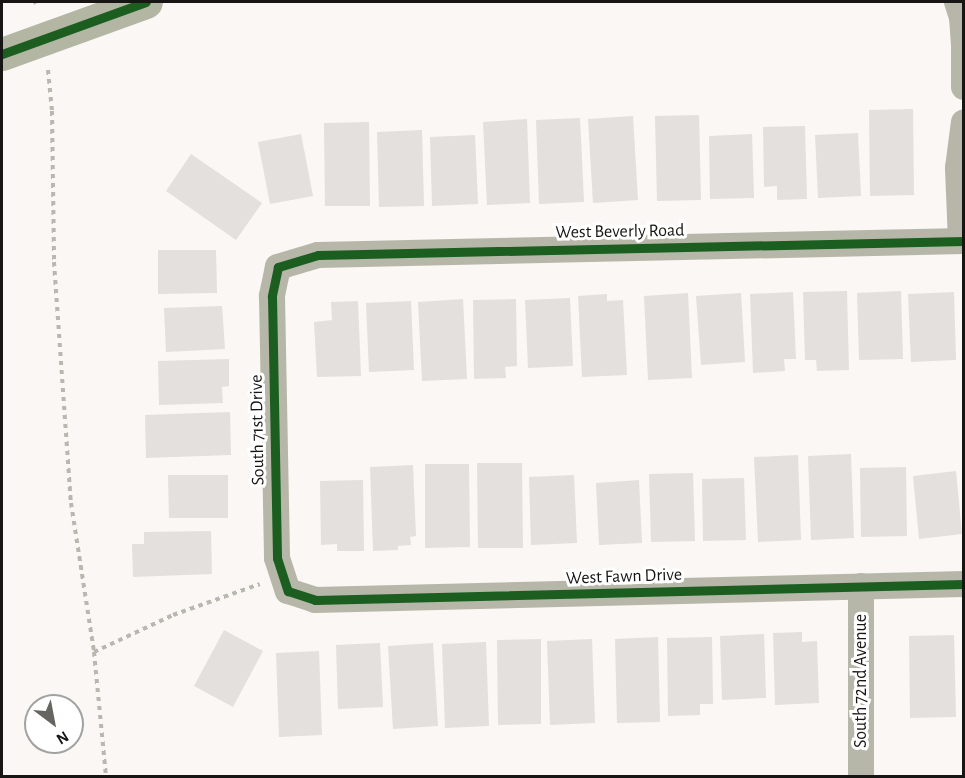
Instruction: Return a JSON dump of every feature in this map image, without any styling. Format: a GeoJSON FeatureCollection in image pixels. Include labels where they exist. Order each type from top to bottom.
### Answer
{"type":"FeatureCollection","features":[{"type":"Feature","properties":{"kind":"street"},"geometry":{"type":"LineString","coordinates":[[2,54],[146,2]]}},
{"type":"Feature","properties":{"kind":"street"},"geometry":{"type":"LineString","coordinates":[[957,2],[962,17],[963,87]]}},
{"type":"Feature","properties":{"kind":"street"},"geometry":{"type":"LineString","coordinates":[[962,241],[958,168],[963,122]]}},
{"type":"Feature","properties":{"kind":"street","name":"West Beverly Road"},"geometry":{"type":"LineString","coordinates":[[278,267],[318,255],[962,241]]}},
{"type":"Feature","properties":{"kind":"street","name":"South 71st Drive"},"geometry":{"type":"LineString","coordinates":[[278,267],[272,296],[277,558],[285,583]]}},
{"type":"Feature","properties":{"kind":"street","name":"West Fawn Drive"},"geometry":{"type":"LineString","coordinates":[[285,583],[315,600],[963,584]]}},
{"type":"Feature","properties":{"kind":"street","name":"South 72nd Avenue"},"geometry":{"type":"LineString","coordinates":[[861,586],[861,777]]}},
{"type":"Feature","properties":{"kind":"path"},"geometry":{"type":"LineString","coordinates":[[48,70],[52,111],[54,262],[71,503],[94,652],[106,777]]}},
{"type":"Feature","properties":{"kind":"path"},"geometry":{"type":"LineString","coordinates":[[94,652],[173,615],[285,583]]}},
{"type":"Feature","properties":{"kind":"building"},"geometry":{"type":"Polygon","coordinates":[[[913,109],[914,195],[870,196],[869,110],[913,109]]]}},
{"type":"Feature","properties":{"kind":"building"},"geometry":{"type":"Polygon","coordinates":[[[699,115],[701,200],[657,201],[655,116],[699,115]]]}},
{"type":"Feature","properties":{"kind":"building"},"geometry":{"type":"Polygon","coordinates":[[[633,116],[638,200],[593,203],[588,119],[633,116]]]}},
{"type":"Feature","properties":{"kind":"building"},"geometry":{"type":"Polygon","coordinates":[[[580,118],[584,202],[539,204],[536,120],[580,118]]]}},
{"type":"Feature","properties":{"kind":"building"},"geometry":{"type":"Polygon","coordinates":[[[527,119],[530,203],[487,205],[483,122],[527,119]]]}},
{"type":"Feature","properties":{"kind":"building"},"geometry":{"type":"Polygon","coordinates":[[[369,122],[370,206],[325,206],[324,123],[369,122]]]}},
{"type":"Feature","properties":{"kind":"building"},"geometry":{"type":"Polygon","coordinates":[[[805,126],[807,199],[777,200],[777,186],[764,187],[763,127],[805,126]]]}},
{"type":"Feature","properties":{"kind":"building"},"geometry":{"type":"Polygon","coordinates":[[[422,130],[424,206],[379,207],[377,132],[422,130]]]}},
{"type":"Feature","properties":{"kind":"building"},"geometry":{"type":"Polygon","coordinates":[[[858,133],[861,196],[818,198],[815,135],[858,133]]]}},
{"type":"Feature","properties":{"kind":"building"},"geometry":{"type":"Polygon","coordinates":[[[301,134],[313,196],[270,204],[258,142],[301,134]]]}},
{"type":"Feature","properties":{"kind":"building"},"geometry":{"type":"Polygon","coordinates":[[[752,134],[754,198],[710,199],[709,136],[752,134]]]}},
{"type":"Feature","properties":{"kind":"building"},"geometry":{"type":"Polygon","coordinates":[[[475,135],[478,204],[432,206],[430,137],[475,135]]]}},
{"type":"Feature","properties":{"kind":"building"},"geometry":{"type":"Polygon","coordinates":[[[191,154],[262,203],[236,240],[166,191],[191,154]]]}},
{"type":"Feature","properties":{"kind":"building"},"geometry":{"type":"Polygon","coordinates":[[[158,250],[216,250],[217,293],[158,294],[158,250]]]}},
{"type":"Feature","properties":{"kind":"building"},"geometry":{"type":"Polygon","coordinates":[[[847,291],[849,370],[817,371],[816,360],[805,360],[803,292],[847,291]]]}},
{"type":"Feature","properties":{"kind":"building"},"geometry":{"type":"Polygon","coordinates":[[[901,291],[903,359],[859,360],[857,293],[901,291]]]}},
{"type":"Feature","properties":{"kind":"building"},"geometry":{"type":"Polygon","coordinates":[[[793,292],[796,359],[784,359],[785,371],[753,373],[750,294],[793,292]]]}},
{"type":"Feature","properties":{"kind":"building"},"geometry":{"type":"Polygon","coordinates":[[[954,292],[956,360],[911,362],[908,294],[954,292]]]}},
{"type":"Feature","properties":{"kind":"building"},"geometry":{"type":"Polygon","coordinates":[[[688,293],[692,378],[648,380],[644,296],[688,293]]]}},
{"type":"Feature","properties":{"kind":"building"},"geometry":{"type":"Polygon","coordinates":[[[741,293],[745,362],[701,365],[696,296],[741,293]]]}},
{"type":"Feature","properties":{"kind":"building"},"geometry":{"type":"Polygon","coordinates":[[[607,294],[607,301],[623,300],[627,375],[582,377],[578,296],[607,294]]]}},
{"type":"Feature","properties":{"kind":"building"},"geometry":{"type":"Polygon","coordinates":[[[570,298],[573,366],[528,368],[525,300],[570,298]]]}},
{"type":"Feature","properties":{"kind":"building"},"geometry":{"type":"Polygon","coordinates":[[[463,299],[467,379],[422,381],[418,302],[463,299]]]}},
{"type":"Feature","properties":{"kind":"building"},"geometry":{"type":"Polygon","coordinates":[[[516,299],[517,366],[505,367],[506,378],[474,379],[473,300],[516,299]]]}},
{"type":"Feature","properties":{"kind":"building"},"geometry":{"type":"Polygon","coordinates":[[[358,301],[361,376],[317,377],[314,322],[332,320],[331,302],[358,301]]]}},
{"type":"Feature","properties":{"kind":"building"},"geometry":{"type":"Polygon","coordinates":[[[411,301],[414,370],[369,372],[366,303],[411,301]]]}},
{"type":"Feature","properties":{"kind":"building"},"geometry":{"type":"Polygon","coordinates":[[[222,306],[225,349],[166,352],[164,308],[222,306]]]}},
{"type":"Feature","properties":{"kind":"building"},"geometry":{"type":"Polygon","coordinates":[[[229,359],[229,386],[222,387],[223,403],[159,405],[158,361],[229,359]]]}},
{"type":"Feature","properties":{"kind":"building"},"geometry":{"type":"Polygon","coordinates":[[[230,412],[231,455],[146,458],[145,415],[230,412]]]}},
{"type":"Feature","properties":{"kind":"building"},"geometry":{"type":"Polygon","coordinates":[[[851,454],[854,538],[811,540],[808,456],[851,454]]]}},
{"type":"Feature","properties":{"kind":"building"},"geometry":{"type":"Polygon","coordinates":[[[798,455],[801,540],[758,542],[754,457],[798,455]]]}},
{"type":"Feature","properties":{"kind":"building"},"geometry":{"type":"Polygon","coordinates":[[[477,463],[522,463],[523,548],[478,548],[477,463]]]}},
{"type":"Feature","properties":{"kind":"building"},"geometry":{"type":"Polygon","coordinates":[[[425,464],[469,464],[470,547],[425,548],[425,464]]]}},
{"type":"Feature","properties":{"kind":"building"},"geometry":{"type":"Polygon","coordinates":[[[413,465],[416,536],[410,537],[411,545],[398,546],[398,550],[373,551],[370,467],[413,465]]]}},
{"type":"Feature","properties":{"kind":"building"},"geometry":{"type":"Polygon","coordinates":[[[906,467],[907,536],[861,537],[860,468],[906,467]]]}},
{"type":"Feature","properties":{"kind":"building"},"geometry":{"type":"Polygon","coordinates":[[[956,471],[962,534],[919,539],[913,476],[956,471]]]}},
{"type":"Feature","properties":{"kind":"building"},"geometry":{"type":"Polygon","coordinates":[[[693,473],[695,541],[651,542],[649,474],[693,473]]]}},
{"type":"Feature","properties":{"kind":"building"},"geometry":{"type":"Polygon","coordinates":[[[168,475],[228,475],[228,518],[169,518],[168,475]]]}},
{"type":"Feature","properties":{"kind":"building"},"geometry":{"type":"Polygon","coordinates":[[[574,475],[577,543],[531,545],[529,477],[574,475]]]}},
{"type":"Feature","properties":{"kind":"building"},"geometry":{"type":"Polygon","coordinates":[[[744,478],[746,540],[703,541],[702,479],[744,478]]]}},
{"type":"Feature","properties":{"kind":"building"},"geometry":{"type":"Polygon","coordinates":[[[363,480],[364,551],[337,551],[337,544],[321,545],[320,481],[363,480]]]}},
{"type":"Feature","properties":{"kind":"building"},"geometry":{"type":"Polygon","coordinates":[[[639,480],[642,543],[599,545],[596,483],[639,480]]]}},
{"type":"Feature","properties":{"kind":"building"},"geometry":{"type":"Polygon","coordinates":[[[211,531],[212,574],[133,577],[132,544],[144,544],[144,532],[211,531]]]}},
{"type":"Feature","properties":{"kind":"building"},"geometry":{"type":"Polygon","coordinates":[[[224,630],[263,651],[233,707],[194,686],[224,630]]]}},
{"type":"Feature","properties":{"kind":"building"},"geometry":{"type":"Polygon","coordinates":[[[802,632],[802,642],[817,641],[819,703],[775,705],[773,633],[802,632]]]}},
{"type":"Feature","properties":{"kind":"building"},"geometry":{"type":"Polygon","coordinates":[[[764,634],[766,698],[722,700],[720,636],[764,634]]]}},
{"type":"Feature","properties":{"kind":"building"},"geometry":{"type":"Polygon","coordinates":[[[954,635],[956,717],[910,718],[909,636],[954,635]]]}},
{"type":"Feature","properties":{"kind":"building"},"geometry":{"type":"Polygon","coordinates":[[[658,637],[660,722],[617,723],[615,639],[658,637]]]}},
{"type":"Feature","properties":{"kind":"building"},"geometry":{"type":"Polygon","coordinates":[[[712,637],[713,704],[700,704],[700,715],[668,716],[667,638],[712,637]]]}},
{"type":"Feature","properties":{"kind":"building"},"geometry":{"type":"Polygon","coordinates":[[[541,639],[541,724],[498,725],[497,640],[541,639]]]}},
{"type":"Feature","properties":{"kind":"building"},"geometry":{"type":"Polygon","coordinates":[[[592,639],[595,723],[550,725],[547,641],[592,639]]]}},
{"type":"Feature","properties":{"kind":"building"},"geometry":{"type":"Polygon","coordinates":[[[486,642],[489,726],[445,728],[442,644],[486,642]]]}},
{"type":"Feature","properties":{"kind":"building"},"geometry":{"type":"Polygon","coordinates":[[[380,643],[383,707],[338,709],[336,645],[380,643]]]}},
{"type":"Feature","properties":{"kind":"building"},"geometry":{"type":"Polygon","coordinates":[[[433,643],[438,726],[393,729],[388,646],[433,643]]]}},
{"type":"Feature","properties":{"kind":"building"},"geometry":{"type":"Polygon","coordinates":[[[319,651],[322,735],[279,737],[276,653],[319,651]]]}},
{"type":"Feature","properties":{"kind":"cycle path"},"geometry":{"type":"LineString","coordinates":[[2,54],[146,2]]}},
{"type":"Feature","properties":{"kind":"cycle path"},"geometry":{"type":"LineString","coordinates":[[964,241],[318,255],[278,267],[272,296],[277,558],[288,591],[315,600],[964,584]]}}]}
